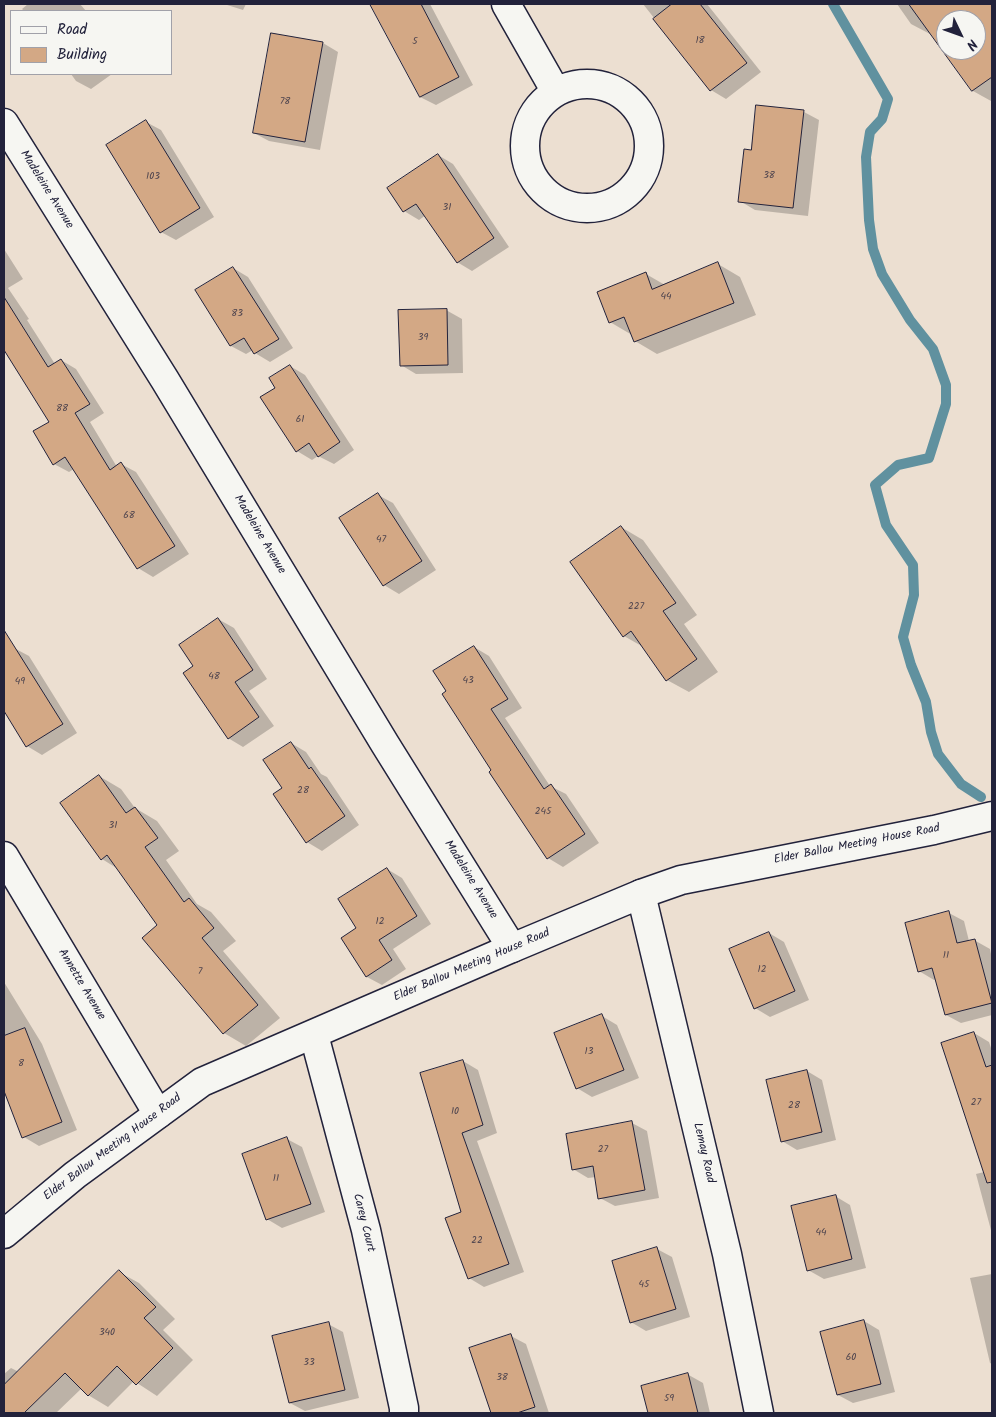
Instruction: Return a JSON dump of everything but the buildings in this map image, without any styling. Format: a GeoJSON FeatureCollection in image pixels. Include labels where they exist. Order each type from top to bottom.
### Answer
{"type":"FeatureCollection","features":[{"type":"Feature","properties":{"kind":"street"},"geometry":{"type":"LineString","coordinates":[[506,4],[556,92]]}},
{"type":"Feature","properties":{"kind":"street"},"geometry":{"type":"LineString","coordinates":[[576,84],[597,84],[618,91],[634,104],[646,123],[650,144],[647,165],[637,184],[621,198],[601,206],[581,208],[563,203],[546,193],[534,177],[527,159],[525,140],[530,121],[541,104],[556,92],[576,84]]}},
{"type":"Feature","properties":{"kind":"street","name":"Madeleine Avenue"},"geometry":{"type":"LineString","coordinates":[[4,123],[165,380],[385,744],[512,948]]}},
{"type":"Feature","properties":{"kind":"street","name":"Elder Ballou Meeting House Road"},"geometry":{"type":"LineString","coordinates":[[4,1234],[75,1175],[202,1082],[512,948],[641,894],[681,880],[934,830],[992,816]]}},
{"type":"Feature","properties":{"kind":"street","name":"Annette Avenue"},"geometry":{"type":"LineString","coordinates":[[4,856],[158,1114]]}},
{"type":"Feature","properties":{"kind":"street","name":"Lemay Road"},"geometry":{"type":"LineString","coordinates":[[641,894],[727,1254],[759,1413]]}},
{"type":"Feature","properties":{"kind":"street","name":"Carey Court"},"geometry":{"type":"LineString","coordinates":[[314,1035],[366,1230],[404,1413]]}},
{"type":"Feature","properties":{"kind":"waterway"},"geometry":{"type":"LineString","coordinates":[[833,4],[888,99],[882,119],[870,132],[866,157],[869,220],[873,249],[882,274],[910,320],[933,349],[946,385],[946,404],[929,458],[898,465],[875,485],[886,525],[913,565],[914,595],[903,637],[911,665],[926,702],[931,732],[938,754],[961,784],[981,797]]}}]}
